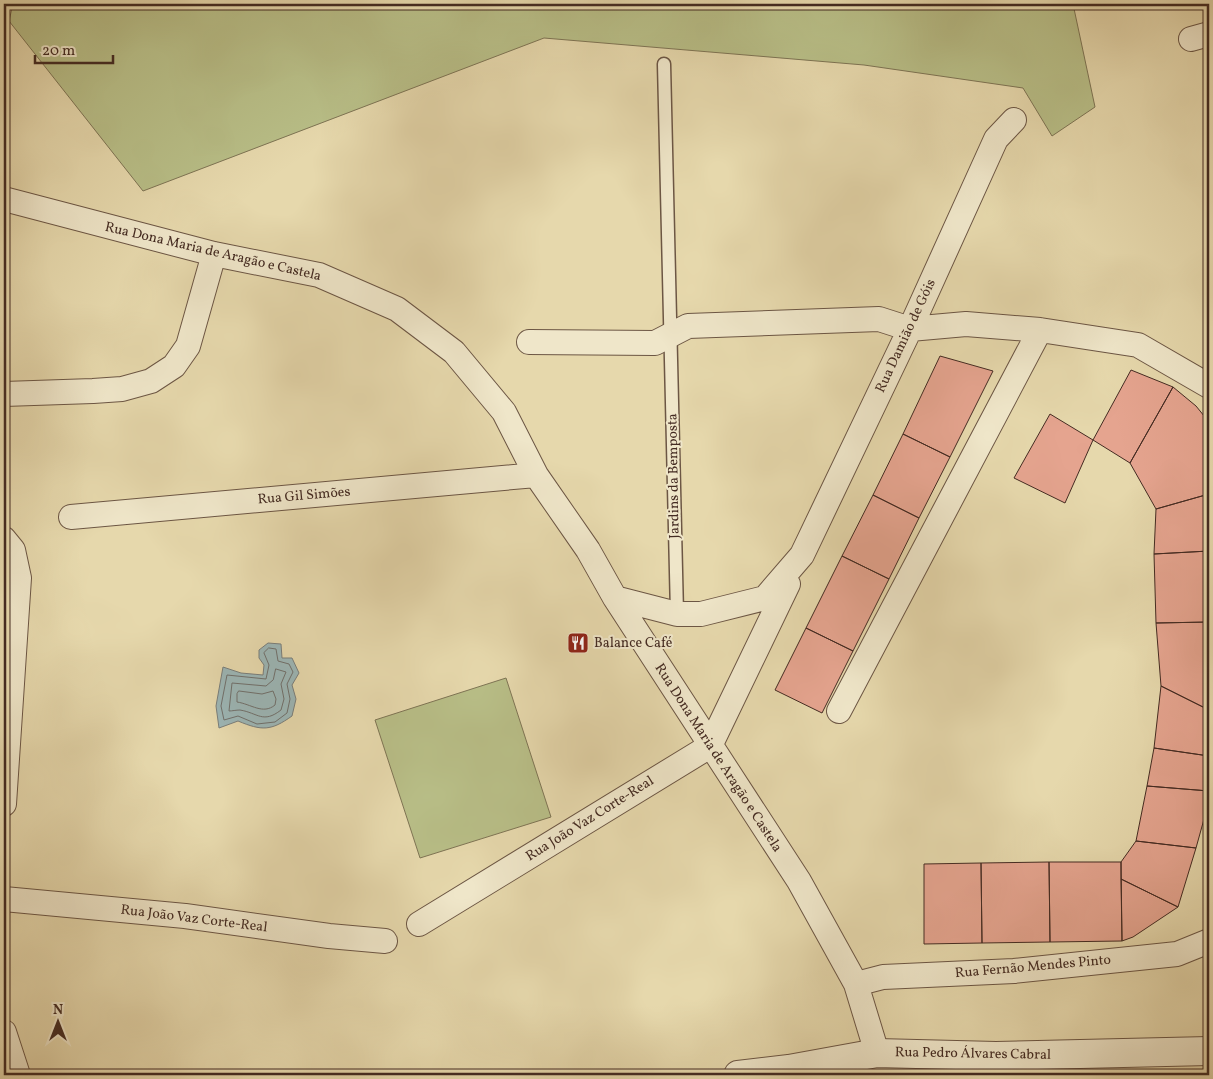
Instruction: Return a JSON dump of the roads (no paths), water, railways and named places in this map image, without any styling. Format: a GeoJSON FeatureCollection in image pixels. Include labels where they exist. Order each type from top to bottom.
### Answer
{"type":"FeatureCollection","features":[{"type":"Feature","properties":{"kind":"street","name":"Rua Damião de Góis"},"geometry":{"type":"LineString","coordinates":[[710,746],[910,329],[996,140],[1014,120]]}},
{"type":"Feature","properties":{"kind":"street","name":"Rua Dona Maria de Aragão e Castela"},"geometry":{"type":"LineString","coordinates":[[4,199],[214,254],[319,275],[397,309],[454,352],[504,412],[536,474],[588,550],[615,598],[798,881],[856,984],[877,1052]]}},
{"type":"Feature","properties":{"kind":"street"},"geometry":{"type":"LineString","coordinates":[[4,394],[122,389],[151,382],[174,366],[188,346],[214,254]]}},
{"type":"Feature","properties":{"kind":"street"},"geometry":{"type":"LineString","coordinates":[[529,342],[655,343],[670,337],[688,326],[879,319],[910,329],[966,324],[1040,330],[1138,345],[1209,386]]}},
{"type":"Feature","properties":{"kind":"street"},"geometry":{"type":"LineString","coordinates":[[839,711],[1040,330]]}},
{"type":"Feature","properties":{"kind":"street","name":"Rua Gil Simões"},"geometry":{"type":"LineString","coordinates":[[71,517],[536,474]]}},
{"type":"Feature","properties":{"kind":"street"},"geometry":{"type":"LineString","coordinates":[[4,539],[13,550],[19,578],[4,804]]}},
{"type":"Feature","properties":{"kind":"street","name":"Rua Damião de Góis"},"geometry":{"type":"LineString","coordinates":[[615,598],[677,614],[701,614],[765,598],[802,555]]}},
{"type":"Feature","properties":{"kind":"street","name":"Rua João Vaz Corte-Real"},"geometry":{"type":"LineString","coordinates":[[419,924],[710,746]]}},
{"type":"Feature","properties":{"kind":"street","name":"Rua João Vaz Corte-Real"},"geometry":{"type":"LineString","coordinates":[[4,899],[185,916],[329,936],[385,940]]}},
{"type":"Feature","properties":{"kind":"street","name":"Rua Fernão Mendes Pinto"},"geometry":{"type":"LineString","coordinates":[[856,984],[883,977],[1014,971],[1177,954],[1209,941]]}},
{"type":"Feature","properties":{"kind":"street"},"geometry":{"type":"LineString","coordinates":[[4,1032],[18,1075]]}},
{"type":"Feature","properties":{"kind":"street","name":"Rua Pedro Álvares Cabral"},"geometry":{"type":"LineString","coordinates":[[738,1075],[789,1069],[877,1052],[996,1056],[1209,1051]]}},
{"type":"Feature","properties":{"kind":"lane","name":"Jardins da Bemposta"},"geometry":{"type":"LineString","coordinates":[[664,64],[677,614]]}},
{"type":"Feature","properties":{"kind":"water"},"geometry":{"type":"Polygon","coordinates":[[[268,643],[281,644],[282,658],[292,658],[299,673],[292,685],[296,699],[292,716],[278,725],[266,728],[254,727],[238,721],[219,728],[216,706],[223,667],[241,673],[263,675],[264,665],[259,658],[259,650],[268,643]]]}},
{"type":"Feature","properties":{"kind":"place","name":"Balance Café"},"geometry":{"type":"Point","coordinates":[578,643]}}]}
